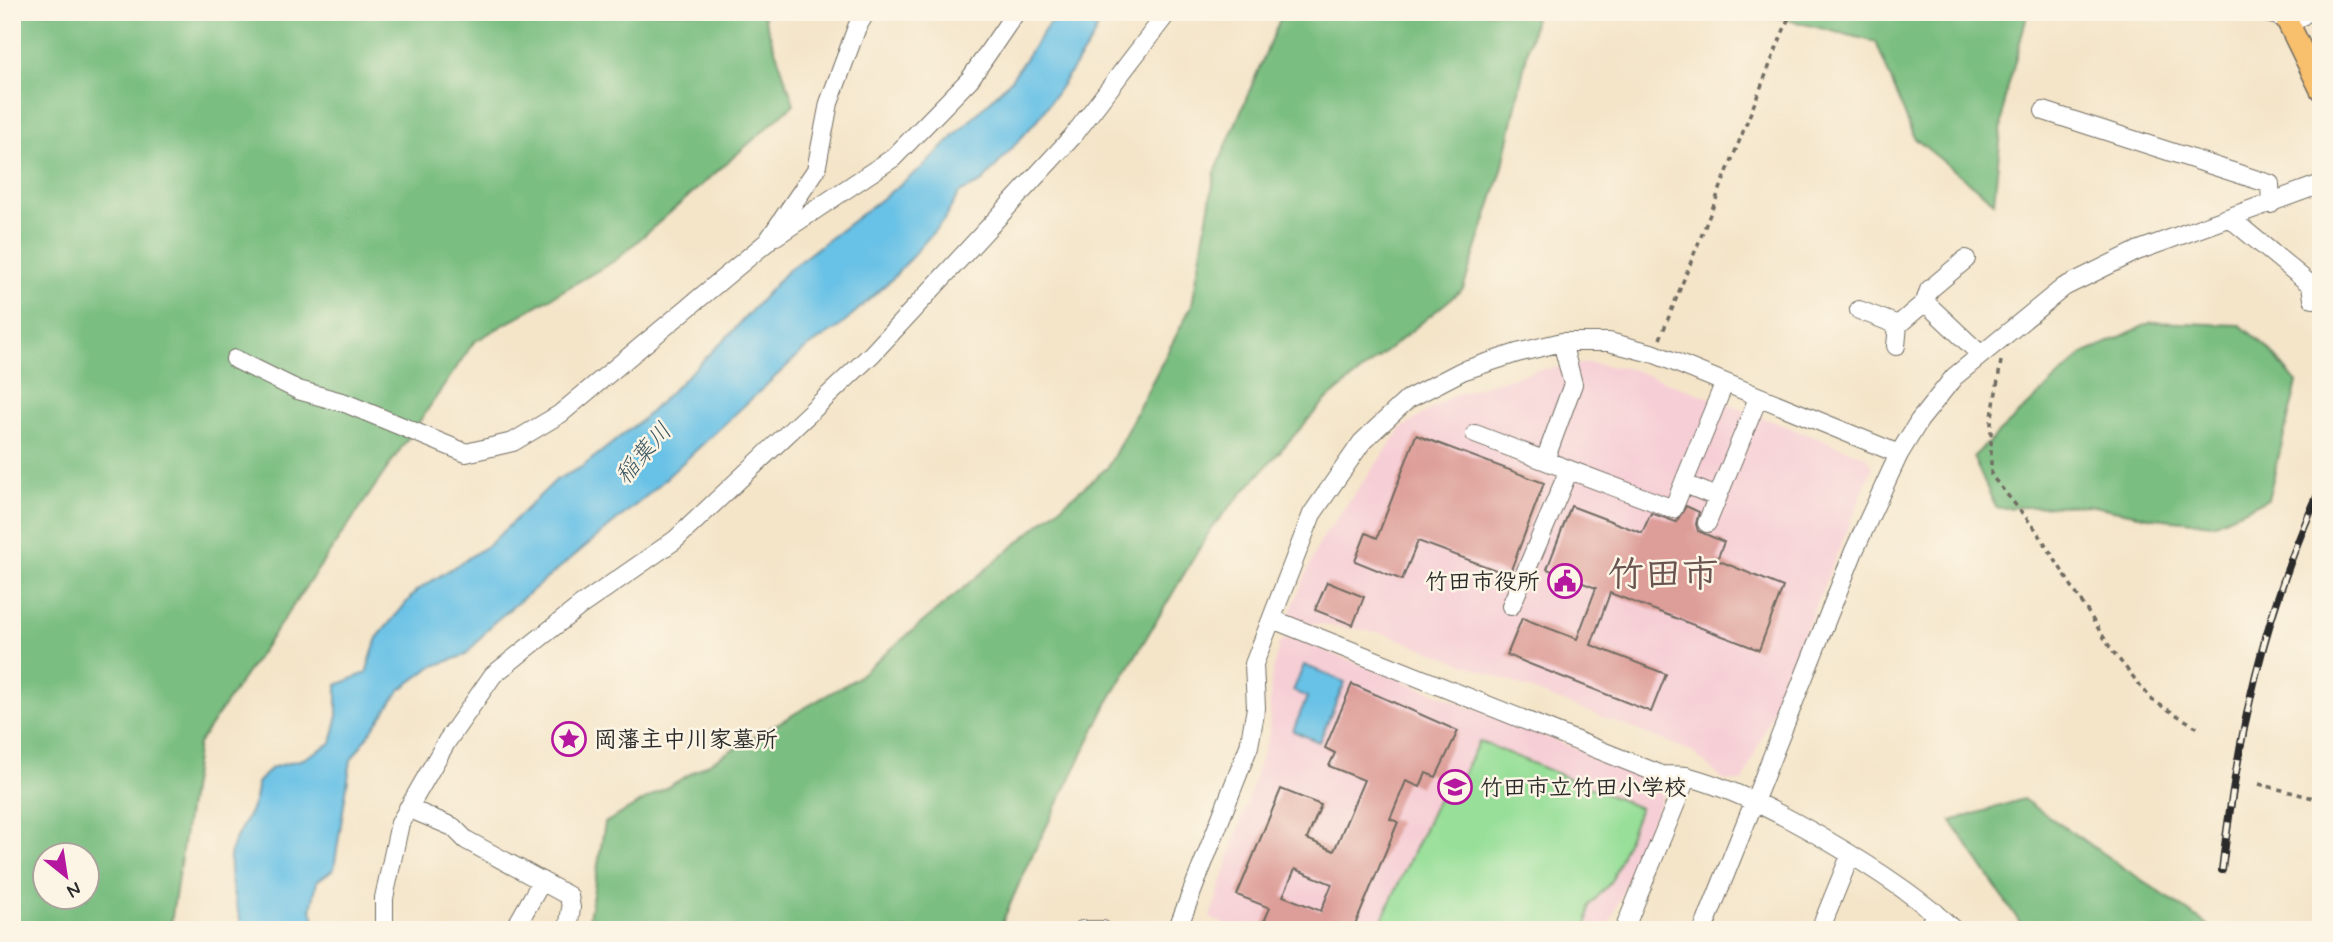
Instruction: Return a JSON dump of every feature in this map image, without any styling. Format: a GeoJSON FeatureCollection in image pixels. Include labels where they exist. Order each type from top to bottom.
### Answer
{"type":"FeatureCollection","features":[{"type":"Feature","properties":{"kind":"main road"},"geometry":{"type":"LineString","coordinates":[[2292,17],[2321,90]]}},
{"type":"Feature","properties":{"kind":"street"},"geometry":{"type":"LineString","coordinates":[[767,242],[816,170],[829,103],[866,12]]}},
{"type":"Feature","properties":{"kind":"street"},"geometry":{"type":"LineString","coordinates":[[235,359],[298,390],[345,403],[466,453],[513,442],[560,414],[767,242],[893,158],[970,79],[1016,12]]}},
{"type":"Feature","properties":{"kind":"street"},"geometry":{"type":"LineString","coordinates":[[384,930],[384,898],[400,823],[447,741],[493,675],[580,606],[675,540],[872,355],[1073,136],[1168,12]]}},
{"type":"Feature","properties":{"kind":"street"},"geometry":{"type":"LineString","coordinates":[[2263,12],[2292,17]]}},
{"type":"Feature","properties":{"kind":"street"},"geometry":{"type":"LineString","coordinates":[[2044,111],[2270,184],[2271,204]]}},
{"type":"Feature","properties":{"kind":"street"},"geometry":{"type":"LineString","coordinates":[[1703,930],[1854,551],[1899,454],[1919,421],[1954,377],[2064,287],[2137,251],[2321,184]]}},
{"type":"Feature","properties":{"kind":"street"},"geometry":{"type":"LineString","coordinates":[[2230,218],[2311,285],[2314,299]]}},
{"type":"Feature","properties":{"kind":"street"},"geometry":{"type":"LineString","coordinates":[[1896,346],[1898,325],[1926,302],[1929,290],[1965,258]]}},
{"type":"Feature","properties":{"kind":"street"},"geometry":{"type":"LineString","coordinates":[[1926,302],[1980,354]]}},
{"type":"Feature","properties":{"kind":"street"},"geometry":{"type":"LineString","coordinates":[[1859,310],[1898,325]]}},
{"type":"Feature","properties":{"kind":"street"},"geometry":{"type":"LineString","coordinates":[[1545,460],[1573,384],[1562,342]]}},
{"type":"Feature","properties":{"kind":"street"},"geometry":{"type":"LineString","coordinates":[[1177,930],[1249,746],[1256,708],[1254,664],[1312,514],[1362,442],[1408,399],[1462,371],[1562,342],[1609,342],[1655,354],[1899,454]]}},
{"type":"Feature","properties":{"kind":"street"},"geometry":{"type":"LineString","coordinates":[[1475,434],[1673,509],[1724,384]]}},
{"type":"Feature","properties":{"kind":"street"},"geometry":{"type":"LineString","coordinates":[[1707,523],[1758,398]]}},
{"type":"Feature","properties":{"kind":"street"},"geometry":{"type":"LineString","coordinates":[[1511,606],[1569,470]]}},
{"type":"Feature","properties":{"kind":"street"},"geometry":{"type":"LineString","coordinates":[[1685,484],[1717,497]]}},
{"type":"Feature","properties":{"kind":"street"},"geometry":{"type":"LineString","coordinates":[[1272,619],[1662,775],[1687,776],[1755,802],[1850,856],[1935,912],[1954,930]]}},
{"type":"Feature","properties":{"kind":"street"},"geometry":{"type":"LineString","coordinates":[[1623,930],[1687,776]]}},
{"type":"Feature","properties":{"kind":"street"},"geometry":{"type":"LineString","coordinates":[[408,808],[453,827],[466,840],[569,896],[568,930]]}},
{"type":"Feature","properties":{"kind":"street"},"geometry":{"type":"LineString","coordinates":[[1820,930],[1850,856]]}},
{"type":"Feature","properties":{"kind":"street"},"geometry":{"type":"LineString","coordinates":[[514,930],[542,881]]}},
{"type":"Feature","properties":{"kind":"street"},"geometry":{"type":"LineString","coordinates":[[1927,930],[1935,912]]}},
{"type":"Feature","properties":{"kind":"street"},"geometry":{"type":"LineString","coordinates":[[1082,930],[1103,930]]}},
{"type":"Feature","properties":{"kind":"path"},"geometry":{"type":"LineString","coordinates":[[1655,354],[1791,12]]}},
{"type":"Feature","properties":{"kind":"path"},"geometry":{"type":"LineString","coordinates":[[1994,342],[2002,357],[1991,423],[1991,475],[2037,531],[2113,652],[2144,691],[2152,700],[2198,728]]}},
{"type":"Feature","properties":{"kind":"path"},"geometry":{"type":"LineString","coordinates":[[2259,784],[2321,800]]}},
{"type":"Feature","properties":{"kind":"shaded area","name":"竹田市役所"},"geometry":{"type":"Polygon","coordinates":[[[1587,363],[1631,369],[1690,390],[1867,457],[1873,467],[1743,782],[1725,781],[1691,751],[1383,633],[1287,620],[1319,543],[1402,428],[1453,395],[1537,370],[1587,363]]]}},
{"type":"Feature","properties":{"kind":"shaded area","name":"竹田市立竹田小学校"},"geometry":{"type":"Polygon","coordinates":[[[1284,639],[1301,641],[1655,779],[1663,795],[1607,930],[1239,930],[1210,918],[1269,733],[1271,680],[1279,644],[1284,639]]]}},
{"type":"Feature","properties":{"kind":"green space"},"geometry":{"type":"Polygon","coordinates":[[[12,12],[762,12],[794,104],[616,260],[474,342],[198,744],[170,930],[12,930],[12,12]]]}},
{"type":"Feature","properties":{"kind":"green space"},"geometry":{"type":"Polygon","coordinates":[[[1283,12],[1536,12],[1502,170],[1463,289],[1324,402],[1212,527],[1107,704],[1024,872],[999,930],[587,930],[605,823],[855,679],[1108,467],[1192,305],[1215,172],[1283,12]]]}},
{"type":"Feature","properties":{"kind":"green space"},"geometry":{"type":"Polygon","coordinates":[[[1756,12],[2028,12],[2004,102],[1994,202],[1914,138],[1876,42],[1756,12]]]}},
{"type":"Feature","properties":{"kind":"green space"},"geometry":{"type":"Polygon","coordinates":[[[2152,322],[2240,325],[2266,346],[2297,383],[2268,499],[2213,524],[2154,518],[2088,505],[1996,508],[1973,457],[2083,354],[2152,322]]]}},
{"type":"Feature","properties":{"kind":"green space"},"geometry":{"type":"Polygon","coordinates":[[[1479,741],[1640,808],[1612,881],[1590,905],[1587,930],[1377,930],[1442,790],[1454,792],[1479,741]]]}},
{"type":"Feature","properties":{"kind":"green space"},"geometry":{"type":"Polygon","coordinates":[[[2023,799],[2215,930],[2025,930],[1951,821],[2023,799]]]}},
{"type":"Feature","properties":{"kind":"water","name":"稲葉川"},"geometry":{"type":"Polygon","coordinates":[[[1057,12],[1104,12],[1092,40],[1040,117],[981,183],[959,193],[944,220],[893,278],[839,327],[804,350],[650,493],[493,623],[466,655],[431,667],[400,690],[351,760],[334,869],[317,881],[311,910],[318,930],[244,930],[232,887],[230,864],[233,844],[252,807],[257,783],[271,768],[303,759],[331,743],[337,719],[337,685],[366,673],[377,638],[416,591],[490,544],[556,480],[582,467],[644,418],[732,332],[787,271],[923,167],[1010,81],[1057,12]]]}},
{"type":"Feature","properties":{"kind":"water"},"geometry":{"type":"Polygon","coordinates":[[[1304,665],[1345,682],[1319,742],[1293,731],[1307,697],[1293,691],[1304,665]]]}},
{"type":"Feature","properties":{"kind":"building"},"geometry":{"type":"Polygon","coordinates":[[[1416,435],[1544,483],[1509,575],[1418,541],[1402,580],[1355,561],[1366,533],[1377,538],[1416,435]]]}},
{"type":"Feature","properties":{"kind":"building"},"geometry":{"type":"Polygon","coordinates":[[[1571,506],[1642,533],[1651,513],[1676,522],[1686,506],[1699,512],[1696,524],[1698,531],[1724,542],[1717,560],[1783,587],[1759,650],[1610,593],[1591,645],[1666,674],[1651,712],[1507,655],[1522,618],[1577,639],[1596,588],[1547,569],[1571,506]]]}},
{"type":"Feature","properties":{"kind":"building"},"geometry":{"type":"Polygon","coordinates":[[[1327,582],[1364,597],[1353,625],[1315,610],[1327,582]]]}},
{"type":"Feature","properties":{"kind":"building"},"geometry":{"type":"Polygon","coordinates":[[[1352,684],[1458,731],[1436,777],[1426,773],[1420,787],[1406,781],[1390,819],[1398,822],[1353,930],[1272,930],[1262,926],[1270,908],[1237,895],[1281,789],[1321,805],[1307,839],[1334,851],[1364,780],[1329,766],[1335,753],[1325,748],[1352,684]],[[1295,869],[1283,896],[1321,911],[1332,884],[1295,869]]]}},
{"type":"Feature","properties":{"kind":"railway"},"geometry":{"type":"LineString","coordinates":[[2222,870],[2245,723],[2268,628],[2283,581],[2321,488]]}},
{"type":"Feature","properties":{"kind":"place","name":"竹田市役所"},"geometry":{"type":"Point","coordinates":[1565,581]}},
{"type":"Feature","properties":{"kind":"place","name":"岡藩主中川家墓所"},"geometry":{"type":"Point","coordinates":[569,739]}},
{"type":"Feature","properties":{"kind":"place","name":"竹田市立竹田小学校"},"geometry":{"type":"Point","coordinates":[1455,787]}},
{"type":"Feature","properties":{"kind":"district","name":"竹田市"},"geometry":{"type":"Point","coordinates":[1663,573]}}]}
